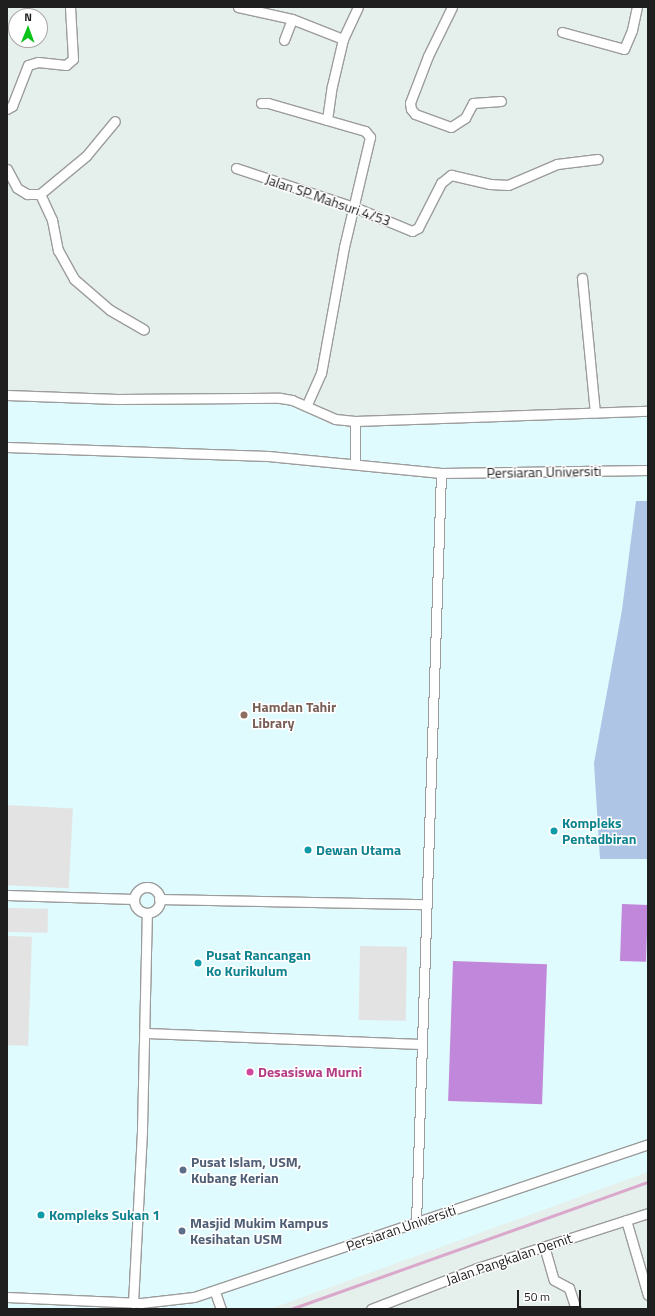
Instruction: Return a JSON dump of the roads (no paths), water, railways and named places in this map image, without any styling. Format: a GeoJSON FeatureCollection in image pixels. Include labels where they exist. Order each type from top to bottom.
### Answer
{"type":"FeatureCollection","features":[{"type":"Feature","properties":{"kind":"street"},"geometry":{"type":"LineString","coordinates":[[7,109],[12,106],[28,65],[38,62],[66,65],[73,59],[70,7]]}},
{"type":"Feature","properties":{"kind":"street"},"geometry":{"type":"LineString","coordinates":[[238,7],[292,19],[343,39]]}},
{"type":"Feature","properties":{"kind":"street"},"geometry":{"type":"LineString","coordinates":[[327,120],[332,86],[343,39],[358,7]]}},
{"type":"Feature","properties":{"kind":"street"},"geometry":{"type":"LineString","coordinates":[[452,7],[428,56],[410,103],[411,109],[415,114],[451,128],[465,118],[471,105],[475,102],[501,101]]}},
{"type":"Feature","properties":{"kind":"street"},"geometry":{"type":"LineString","coordinates":[[562,32],[624,49],[632,30],[637,7]]}},
{"type":"Feature","properties":{"kind":"street"},"geometry":{"type":"LineString","coordinates":[[284,40],[292,19]]}},
{"type":"Feature","properties":{"kind":"street"},"geometry":{"type":"LineString","coordinates":[[261,103],[268,103],[365,130],[369,134],[321,373],[306,406]]}},
{"type":"Feature","properties":{"kind":"street"},"geometry":{"type":"LineString","coordinates":[[7,169],[17,188],[27,194],[40,194],[86,156],[115,121]]}},
{"type":"Feature","properties":{"kind":"street","name":"Jalan SP Mahsuri 4/53"},"geometry":{"type":"LineString","coordinates":[[236,168],[354,207],[412,230],[418,228],[441,183],[451,175],[490,184],[508,185],[557,164],[598,159]]}},
{"type":"Feature","properties":{"kind":"street"},"geometry":{"type":"LineString","coordinates":[[40,194],[52,220],[58,250],[74,280],[110,310],[144,330]]}},
{"type":"Feature","properties":{"kind":"street"},"geometry":{"type":"LineString","coordinates":[[582,278],[595,412]]}},
{"type":"Feature","properties":{"kind":"street"},"geometry":{"type":"LineString","coordinates":[[7,395],[117,398],[280,398],[306,406],[335,420],[356,421],[648,411]]}},
{"type":"Feature","properties":{"kind":"street"},"geometry":{"type":"LineString","coordinates":[[355,464],[356,421]]}},
{"type":"Feature","properties":{"kind":"street","name":"Persiaran Universiti"},"geometry":{"type":"LineString","coordinates":[[7,447],[268,456],[441,473],[648,470]]}},
{"type":"Feature","properties":{"kind":"street"},"geometry":{"type":"LineString","coordinates":[[416,1223],[441,473]]}},
{"type":"Feature","properties":{"kind":"street"},"geometry":{"type":"LineString","coordinates":[[148,887],[156,891],[159,899],[155,910],[147,913],[139,910],[134,899],[140,889],[148,887]]}},
{"type":"Feature","properties":{"kind":"street"},"geometry":{"type":"LineString","coordinates":[[7,895],[134,899]]}},
{"type":"Feature","properties":{"kind":"street"},"geometry":{"type":"LineString","coordinates":[[159,899],[427,904]]}},
{"type":"Feature","properties":{"kind":"street"},"geometry":{"type":"LineString","coordinates":[[133,1303],[145,1033],[147,913]]}},
{"type":"Feature","properties":{"kind":"street"},"geometry":{"type":"LineString","coordinates":[[145,1033],[422,1044]]}},
{"type":"Feature","properties":{"kind":"street","name":"Persiaran Universiti"},"geometry":{"type":"LineString","coordinates":[[7,1297],[133,1303],[177,1301],[215,1292],[648,1144]]}},
{"type":"Feature","properties":{"kind":"street","name":"Jalan Pangkalan Demit"},"geometry":{"type":"LineString","coordinates":[[371,1309],[477,1268],[648,1213]]}},
{"type":"Feature","properties":{"kind":"street"},"geometry":{"type":"LineString","coordinates":[[626,1220],[648,1295]]}},
{"type":"Feature","properties":{"kind":"street"},"geometry":{"type":"LineString","coordinates":[[544,1246],[554,1280],[569,1288],[576,1309]]}},
{"type":"Feature","properties":{"kind":"street"},"geometry":{"type":"LineString","coordinates":[[215,1292],[221,1308]]}},
{"type":"Feature","properties":{"kind":"waterway"},"geometry":{"type":"LineString","coordinates":[[291,1309],[648,1182]]}},
{"type":"Feature","properties":{"kind":"place","name":"Hamdan Tahir Library"},"geometry":{"type":"Point","coordinates":[244,715]}},
{"type":"Feature","properties":{"kind":"place","name":"Kompleks Pentadbiran"},"geometry":{"type":"Point","coordinates":[554,831]}},
{"type":"Feature","properties":{"kind":"place","name":"Dewan Utama"},"geometry":{"type":"Point","coordinates":[308,850]}},
{"type":"Feature","properties":{"kind":"place","name":"Pusat Rancangan Ko Kurikulum"},"geometry":{"type":"Point","coordinates":[198,963]}},
{"type":"Feature","properties":{"kind":"place","name":"Desasiswa Murni"},"geometry":{"type":"Point","coordinates":[250,1072]}},
{"type":"Feature","properties":{"kind":"place","name":"Pusat Islam, USM, Kubang Kerian"},"geometry":{"type":"Point","coordinates":[183,1170]}},
{"type":"Feature","properties":{"kind":"place","name":"Kompleks Sukan 1"},"geometry":{"type":"Point","coordinates":[41,1215]}},
{"type":"Feature","properties":{"kind":"place","name":"Masjid Mukim Kampus Kesihatan USM"},"geometry":{"type":"Point","coordinates":[182,1231]}}]}
